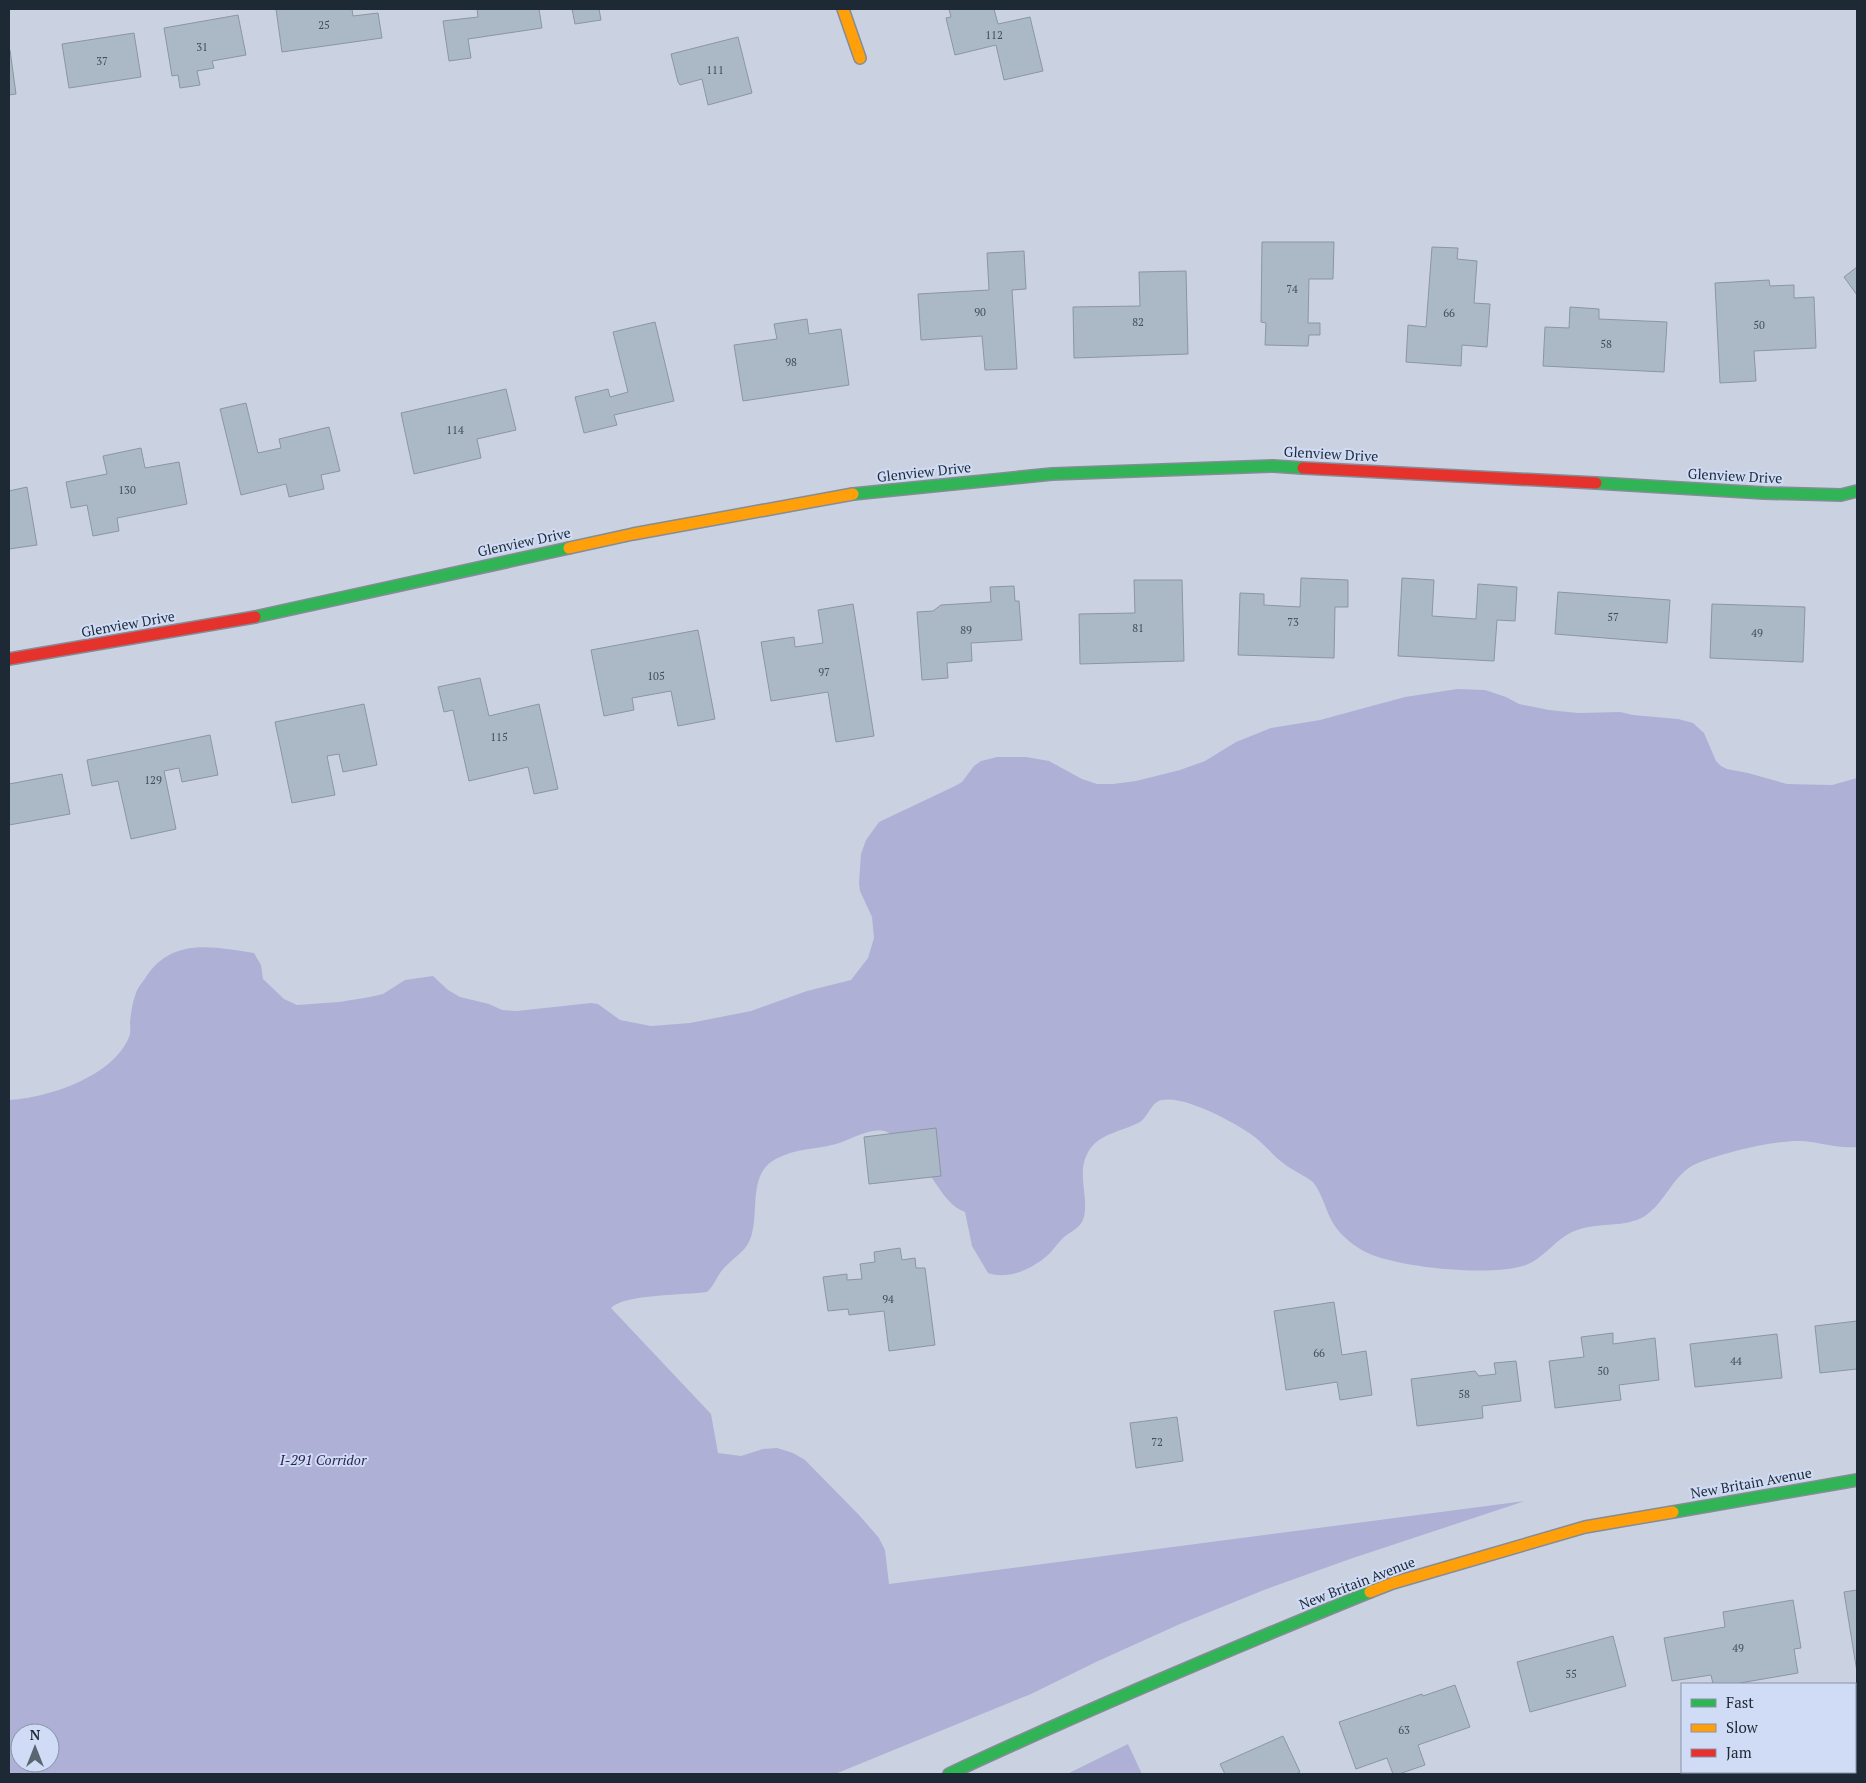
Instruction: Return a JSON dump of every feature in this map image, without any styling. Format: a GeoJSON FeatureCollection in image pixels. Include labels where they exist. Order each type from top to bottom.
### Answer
{"type":"FeatureCollection","features":[{"type":"Feature","properties":{"kind":"street"},"geometry":{"type":"LineString","coordinates":[[843,9],[860,58]]}},
{"type":"Feature","properties":{"kind":"street","name":"Glenview Drive"},"geometry":{"type":"LineString","coordinates":[[9,659],[248,619],[632,534],[840,495],[1052,474],[1273,466],[1556,480],[1764,494],[1841,495],[1857,491]]}},
{"type":"Feature","properties":{"kind":"street","name":"New Britain Avenue"},"geometry":{"type":"LineString","coordinates":[[949,1774],[1197,1662],[1393,1583],[1585,1527],[1857,1480]]}},
{"type":"Feature","properties":{"kind":"green space","name":"I-291 Corridor"},"geometry":{"type":"Polygon","coordinates":[[[1457,689],[1485,690],[1506,697],[1519,704],[1549,710],[1578,713],[1620,712],[1678,719],[1693,723],[1704,733],[1716,761],[1721,766],[1787,784],[1832,785],[1857,778],[1857,1147],[1790,1141],[1721,1155],[1698,1163],[1682,1173],[1653,1210],[1637,1220],[1572,1232],[1532,1262],[1511,1269],[1448,1269],[1425,1267],[1385,1259],[1361,1249],[1337,1229],[1313,1182],[1283,1163],[1256,1138],[1237,1125],[1208,1111],[1179,1101],[1166,1100],[1157,1102],[1140,1122],[1100,1139],[1090,1149],[1083,1166],[1085,1208],[1081,1224],[1063,1238],[1048,1255],[1035,1265],[1020,1272],[996,1275],[988,1273],[972,1246],[965,1212],[958,1209],[947,1199],[923,1166],[894,1137],[887,1132],[874,1131],[836,1144],[787,1154],[771,1162],[764,1169],[757,1187],[753,1228],[749,1242],[722,1271],[707,1292],[629,1300],[618,1303],[611,1308],[711,1414],[718,1453],[741,1456],[763,1449],[777,1448],[793,1453],[805,1460],[879,1538],[885,1550],[889,1584],[1525,1501],[1350,1559],[1264,1590],[1180,1624],[1031,1694],[835,1774],[9,1774],[9,1100],[42,1095],[59,1090],[94,1074],[109,1063],[121,1051],[129,1037],[133,1002],[136,993],[156,964],[181,950],[195,948],[209,947],[254,953],[261,965],[263,979],[284,999],[297,1005],[339,1002],[370,997],[383,994],[405,980],[433,976],[448,990],[460,997],[489,1004],[502,1010],[517,1011],[591,1003],[598,1004],[620,1020],[651,1026],[690,1023],[751,1011],[807,991],[851,980],[868,958],[874,938],[872,917],[860,891],[859,883],[861,854],[866,840],[879,822],[962,782],[974,766],[981,761],[997,757],[1026,757],[1049,761],[1082,779],[1097,784],[1113,784],[1136,781],[1180,770],[1205,761],[1236,742],[1271,728],[1320,720],[1405,697],[1457,689]]]}},
{"type":"Feature","properties":{"kind":"green space"},"geometry":{"type":"Polygon","coordinates":[[[1128,1744],[1142,1774],[1067,1774],[1128,1744]]]}},
{"type":"Feature","properties":{"kind":"building"},"geometry":{"type":"Polygon","coordinates":[[[276,9],[352,9],[353,16],[378,13],[382,38],[282,52],[276,9]]]}},
{"type":"Feature","properties":{"kind":"building"},"geometry":{"type":"Polygon","coordinates":[[[477,9],[539,9],[542,28],[468,39],[471,58],[449,61],[443,21],[478,17],[477,9]]]}},
{"type":"Feature","properties":{"kind":"building"},"geometry":{"type":"Polygon","coordinates":[[[572,9],[599,9],[601,20],[575,24],[572,9]]]}},
{"type":"Feature","properties":{"kind":"building"},"geometry":{"type":"Polygon","coordinates":[[[949,9],[994,9],[998,24],[1030,17],[1043,71],[1004,80],[996,45],[955,55],[946,18],[951,17],[949,9]]]}},
{"type":"Feature","properties":{"kind":"building"},"geometry":{"type":"Polygon","coordinates":[[[238,15],[246,55],[212,61],[214,68],[197,71],[200,85],[180,88],[178,75],[172,76],[164,28],[238,15]]]}},
{"type":"Feature","properties":{"kind":"building"},"geometry":{"type":"Polygon","coordinates":[[[134,33],[141,77],[69,88],[62,44],[134,33]]]}},
{"type":"Feature","properties":{"kind":"building"},"geometry":{"type":"Polygon","coordinates":[[[738,37],[752,93],[708,105],[702,79],[680,85],[671,54],[738,37]]]}},
{"type":"Feature","properties":{"kind":"building"},"geometry":{"type":"Polygon","coordinates":[[[9,50],[16,94],[9,95],[9,50]]]}},
{"type":"Feature","properties":{"kind":"building"},"geometry":{"type":"Polygon","coordinates":[[[1262,242],[1334,242],[1333,279],[1309,279],[1308,323],[1320,323],[1320,335],[1309,335],[1308,346],[1265,345],[1266,323],[1261,322],[1262,242]]]}},
{"type":"Feature","properties":{"kind":"building"},"geometry":{"type":"Polygon","coordinates":[[[1432,247],[1458,248],[1457,259],[1477,261],[1474,303],[1490,304],[1487,347],[1462,345],[1461,366],[1406,362],[1408,325],[1426,327],[1432,247]]]}},
{"type":"Feature","properties":{"kind":"building"},"geometry":{"type":"Polygon","coordinates":[[[1024,251],[1026,289],[1012,290],[1017,369],[985,370],[982,336],[921,340],[918,294],[989,290],[987,253],[1024,251]]]}},
{"type":"Feature","properties":{"kind":"building"},"geometry":{"type":"Polygon","coordinates":[[[1857,267],[1857,295],[1844,277],[1857,267]]]}},
{"type":"Feature","properties":{"kind":"building"},"geometry":{"type":"Polygon","coordinates":[[[1186,271],[1188,354],[1074,358],[1073,307],[1140,306],[1139,272],[1186,271]]]}},
{"type":"Feature","properties":{"kind":"building"},"geometry":{"type":"Polygon","coordinates":[[[1769,280],[1770,286],[1794,285],[1794,298],[1814,297],[1816,348],[1754,351],[1756,381],[1720,383],[1715,283],[1769,280]]]}},
{"type":"Feature","properties":{"kind":"building"},"geometry":{"type":"Polygon","coordinates":[[[1570,307],[1599,309],[1599,319],[1667,322],[1664,372],[1543,366],[1545,327],[1569,328],[1570,307]]]}},
{"type":"Feature","properties":{"kind":"building"},"geometry":{"type":"Polygon","coordinates":[[[807,319],[809,334],[841,329],[849,385],[743,401],[734,345],[777,339],[774,324],[807,319]]]}},
{"type":"Feature","properties":{"kind":"building"},"geometry":{"type":"Polygon","coordinates":[[[655,322],[674,401],[614,415],[617,425],[584,433],[575,397],[608,389],[610,397],[628,392],[613,332],[655,322]]]}},
{"type":"Feature","properties":{"kind":"building"},"geometry":{"type":"Polygon","coordinates":[[[506,389],[516,430],[477,439],[481,458],[414,474],[401,413],[506,389]]]}},
{"type":"Feature","properties":{"kind":"building"},"geometry":{"type":"Polygon","coordinates":[[[246,403],[258,453],[281,448],[279,439],[329,427],[340,471],[321,475],[324,489],[289,497],[286,484],[241,495],[220,409],[246,403]]]}},
{"type":"Feature","properties":{"kind":"building"},"geometry":{"type":"Polygon","coordinates":[[[141,448],[145,468],[179,462],[187,504],[117,518],[119,531],[93,536],[87,505],[71,508],[66,482],[107,474],[103,456],[141,448]]]}},
{"type":"Feature","properties":{"kind":"building"},"geometry":{"type":"Polygon","coordinates":[[[27,487],[37,545],[9,549],[9,491],[27,487]]]}},
{"type":"Feature","properties":{"kind":"building"},"geometry":{"type":"Polygon","coordinates":[[[1301,578],[1348,580],[1348,607],[1335,607],[1334,658],[1238,655],[1240,593],[1264,594],[1264,605],[1300,607],[1301,578]]]}},
{"type":"Feature","properties":{"kind":"building"},"geometry":{"type":"Polygon","coordinates":[[[1402,578],[1434,580],[1432,616],[1476,619],[1478,584],[1517,587],[1515,621],[1497,620],[1494,661],[1398,656],[1402,578]]]}},
{"type":"Feature","properties":{"kind":"building"},"geometry":{"type":"Polygon","coordinates":[[[1134,580],[1182,580],[1184,661],[1080,664],[1079,614],[1135,613],[1134,580]]]}},
{"type":"Feature","properties":{"kind":"building"},"geometry":{"type":"Polygon","coordinates":[[[1014,586],[1015,601],[1019,601],[1022,640],[971,643],[972,661],[947,663],[948,678],[922,680],[917,612],[933,611],[941,605],[991,602],[990,587],[1014,586]]]}},
{"type":"Feature","properties":{"kind":"building"},"geometry":{"type":"Polygon","coordinates":[[[1558,592],[1670,600],[1667,643],[1555,634],[1558,592]]]}},
{"type":"Feature","properties":{"kind":"building"},"geometry":{"type":"Polygon","coordinates":[[[853,604],[874,736],[836,742],[828,692],[771,701],[761,642],[794,637],[795,647],[823,643],[818,610],[853,604]]]}},
{"type":"Feature","properties":{"kind":"building"},"geometry":{"type":"Polygon","coordinates":[[[1712,604],[1805,607],[1803,662],[1710,658],[1712,604]]]}},
{"type":"Feature","properties":{"kind":"building"},"geometry":{"type":"Polygon","coordinates":[[[698,630],[715,719],[678,726],[671,691],[632,698],[634,710],[604,716],[591,650],[698,630]]]}},
{"type":"Feature","properties":{"kind":"building"},"geometry":{"type":"Polygon","coordinates":[[[480,678],[489,716],[539,704],[558,789],[534,794],[528,767],[469,781],[453,710],[444,712],[438,687],[480,678]]]}},
{"type":"Feature","properties":{"kind":"building"},"geometry":{"type":"Polygon","coordinates":[[[364,704],[377,765],[343,772],[339,754],[327,756],[335,795],[292,803],[275,722],[364,704]]]}},
{"type":"Feature","properties":{"kind":"building"},"geometry":{"type":"Polygon","coordinates":[[[210,735],[218,775],[182,782],[179,768],[164,771],[176,829],[131,839],[118,781],[92,786],[87,760],[210,735]]]}},
{"type":"Feature","properties":{"kind":"building"},"geometry":{"type":"Polygon","coordinates":[[[62,774],[70,814],[9,825],[9,784],[62,774]]]}},
{"type":"Feature","properties":{"kind":"building"},"geometry":{"type":"Polygon","coordinates":[[[936,1128],[941,1176],[869,1184],[864,1137],[936,1128]]]}},
{"type":"Feature","properties":{"kind":"building"},"geometry":{"type":"Polygon","coordinates":[[[900,1248],[902,1260],[915,1258],[916,1268],[925,1268],[935,1345],[889,1351],[884,1311],[849,1315],[848,1309],[828,1311],[823,1277],[847,1274],[847,1280],[862,1279],[860,1264],[875,1262],[874,1252],[900,1248]]]}},
{"type":"Feature","properties":{"kind":"building"},"geometry":{"type":"Polygon","coordinates":[[[1334,1302],[1342,1355],[1366,1351],[1372,1395],[1340,1400],[1337,1382],[1286,1390],[1274,1311],[1334,1302]]]}},
{"type":"Feature","properties":{"kind":"building"},"geometry":{"type":"Polygon","coordinates":[[[1857,1321],[1857,1369],[1820,1373],[1815,1326],[1857,1321]]]}},
{"type":"Feature","properties":{"kind":"building"},"geometry":{"type":"Polygon","coordinates":[[[1613,1333],[1613,1344],[1655,1338],[1659,1380],[1619,1385],[1621,1400],[1555,1408],[1549,1361],[1584,1357],[1581,1337],[1613,1333]]]}},
{"type":"Feature","properties":{"kind":"building"},"geometry":{"type":"Polygon","coordinates":[[[1777,1334],[1782,1378],[1695,1387],[1690,1344],[1777,1334]]]}},
{"type":"Feature","properties":{"kind":"building"},"geometry":{"type":"Polygon","coordinates":[[[1516,1361],[1521,1401],[1482,1406],[1483,1418],[1417,1426],[1411,1379],[1475,1371],[1479,1376],[1496,1374],[1494,1363],[1516,1361]]]}},
{"type":"Feature","properties":{"kind":"building"},"geometry":{"type":"Polygon","coordinates":[[[1177,1417],[1183,1461],[1136,1468],[1130,1423],[1177,1417]]]}},
{"type":"Feature","properties":{"kind":"building"},"geometry":{"type":"Polygon","coordinates":[[[1857,1590],[1857,1672],[1844,1592],[1857,1590]]]}},
{"type":"Feature","properties":{"kind":"building"},"geometry":{"type":"Polygon","coordinates":[[[1793,1600],[1801,1648],[1794,1649],[1798,1673],[1740,1683],[1713,1683],[1711,1675],[1672,1681],[1664,1638],[1725,1627],[1723,1612],[1793,1600]]]}},
{"type":"Feature","properties":{"kind":"building"},"geometry":{"type":"Polygon","coordinates":[[[1613,1636],[1626,1686],[1530,1712],[1517,1662],[1613,1636]]]}},
{"type":"Feature","properties":{"kind":"building"},"geometry":{"type":"Polygon","coordinates":[[[1455,1685],[1470,1727],[1418,1745],[1425,1765],[1399,1774],[1393,1774],[1387,1758],[1356,1769],[1339,1722],[1455,1685]]]}},
{"type":"Feature","properties":{"kind":"building"},"geometry":{"type":"Polygon","coordinates":[[[1283,1736],[1300,1772],[1296,1774],[1225,1774],[1220,1764],[1283,1736]]]}},
{"type":"Feature","properties":{"kind":"traffic: fast"},"geometry":{"type":"LineString","coordinates":[[853,494],[1052,474],[1273,466],[1303,468]]}},
{"type":"Feature","properties":{"kind":"traffic: fast"},"geometry":{"type":"LineString","coordinates":[[1596,483],[1764,493],[1841,495],[1857,491]]}},
{"type":"Feature","properties":{"kind":"traffic: fast"},"geometry":{"type":"LineString","coordinates":[[255,617],[569,548]]}},
{"type":"Feature","properties":{"kind":"traffic: fast"},"geometry":{"type":"LineString","coordinates":[[1673,1512],[1857,1480]]}},
{"type":"Feature","properties":{"kind":"traffic: fast"},"geometry":{"type":"LineString","coordinates":[[949,1774],[1158,1680],[1370,1592]]}},
{"type":"Feature","properties":{"kind":"traffic: slow"},"geometry":{"type":"LineString","coordinates":[[843,9],[860,58]]}},
{"type":"Feature","properties":{"kind":"traffic: slow"},"geometry":{"type":"LineString","coordinates":[[569,548],[633,534],[853,494]]}},
{"type":"Feature","properties":{"kind":"traffic: slow"},"geometry":{"type":"LineString","coordinates":[[1370,1592],[1393,1583],[1585,1527],[1673,1512]]}},
{"type":"Feature","properties":{"kind":"traffic: jam"},"geometry":{"type":"LineString","coordinates":[[1303,468],[1596,483]]}},
{"type":"Feature","properties":{"kind":"traffic: jam"},"geometry":{"type":"LineString","coordinates":[[9,659],[255,617]]}}]}
